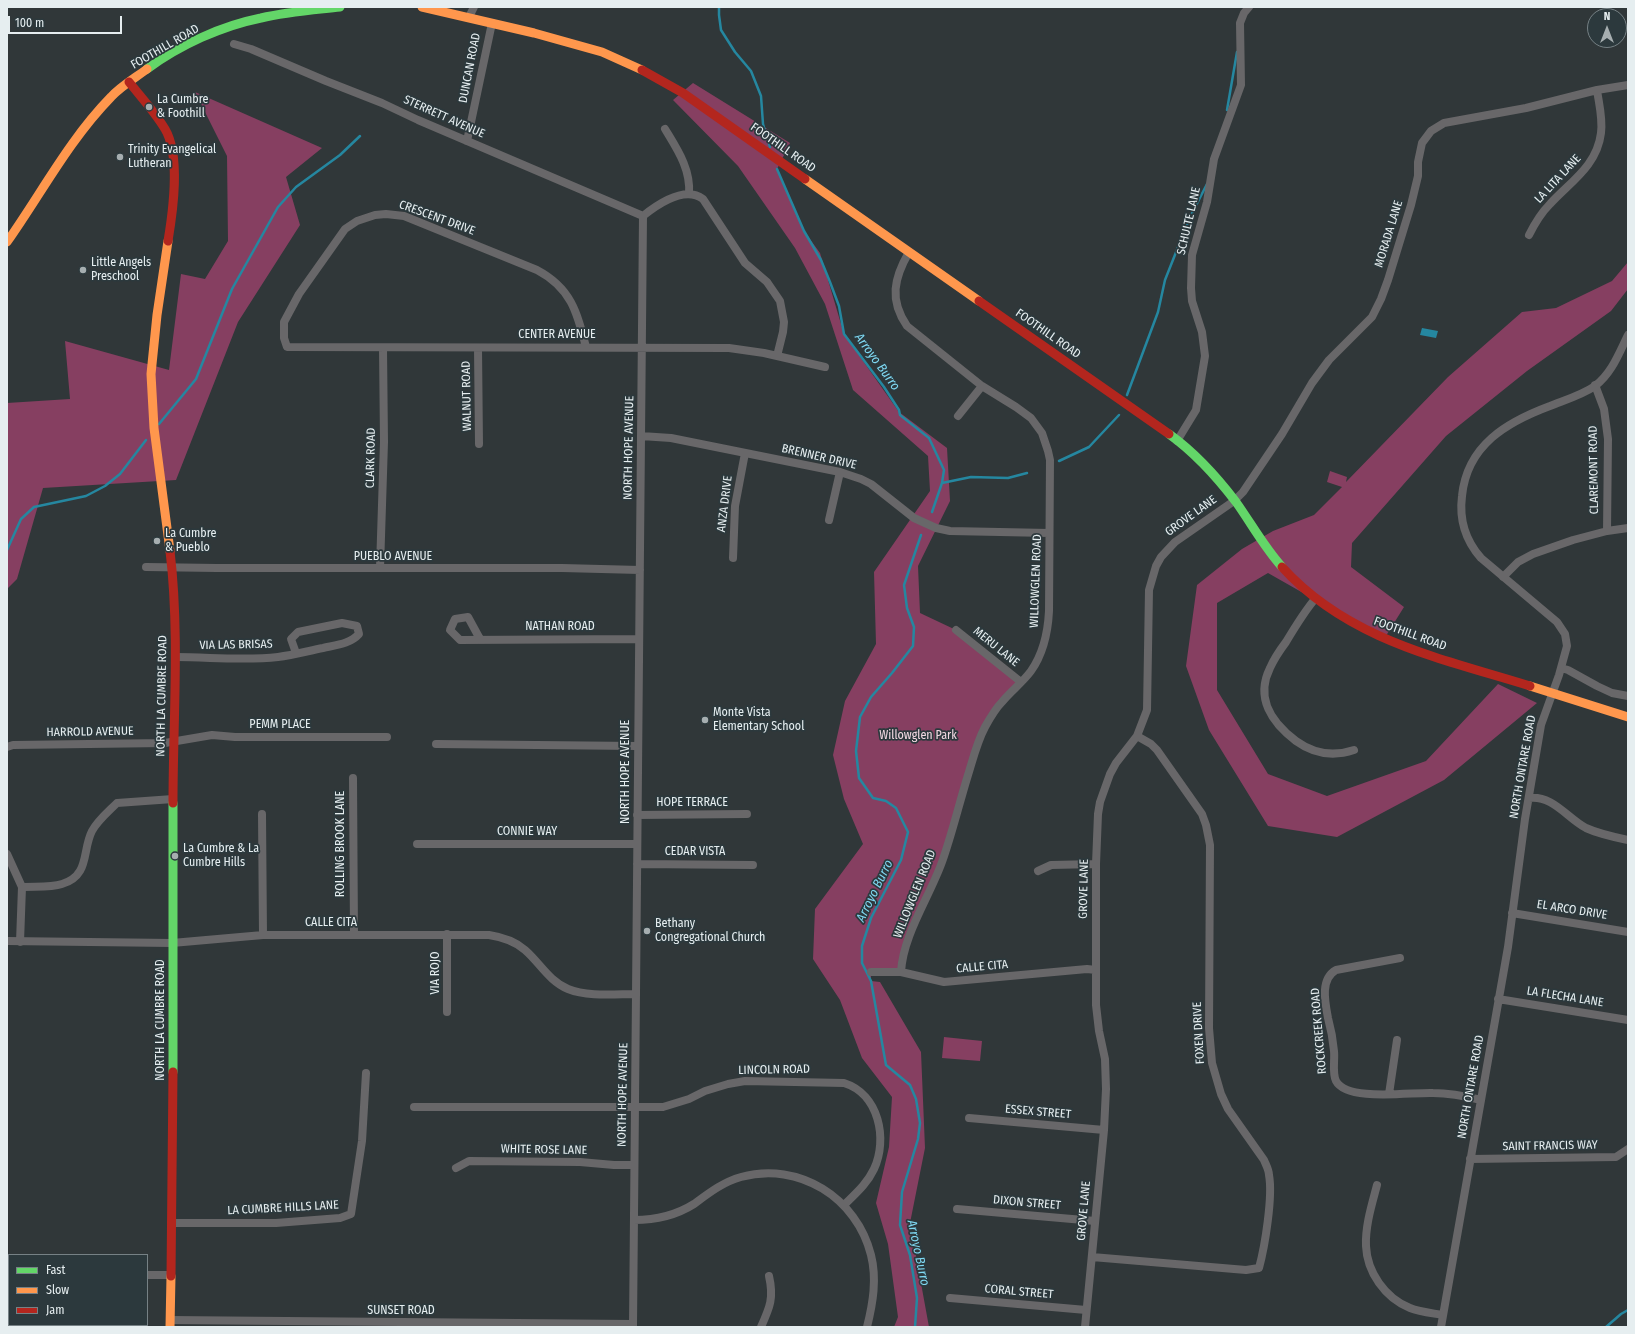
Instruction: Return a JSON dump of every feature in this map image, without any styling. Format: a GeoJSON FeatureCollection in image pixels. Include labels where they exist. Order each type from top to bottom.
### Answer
{"type":"FeatureCollection","features":[{"type":"Feature","properties":{"kind":"main road","name":"FOOTHILL ROAD"},"geometry":{"type":"LineString","coordinates":[[7,242],[80,134],[98,111],[129,82],[174,52],[207,36],[268,12],[340,7]]}},
{"type":"Feature","properties":{"kind":"main road","name":"FOOTHILL ROAD"},"geometry":{"type":"LineString","coordinates":[[422,7],[469,17],[602,52],[624,60],[656,76],[693,100],[1126,403],[1177,441],[1208,470],[1234,500],[1275,559],[1300,586],[1336,614],[1362,629],[1398,645],[1628,717]]}},
{"type":"Feature","properties":{"kind":"main road","name":"NORTH LA CUMBRE ROAD"},"geometry":{"type":"LineString","coordinates":[[129,82],[164,129],[169,138],[173,154],[172,216],[156,322],[151,374],[154,428],[171,567],[176,657],[173,741],[172,942],[174,1131],[170,1324]]}},
{"type":"Feature","properties":{"kind":"street"},"geometry":{"type":"LineString","coordinates":[[469,17],[474,7]]}},
{"type":"Feature","properties":{"kind":"street","name":"SCHULTE LANE"},"geometry":{"type":"LineString","coordinates":[[1177,441],[1196,410],[1206,356],[1202,332],[1192,301],[1192,255],[1207,202],[1214,159],[1241,85],[1240,23],[1244,13],[1249,7]]}},
{"type":"Feature","properties":{"kind":"street","name":"DUNCAN ROAD"},"geometry":{"type":"LineString","coordinates":[[467,141],[492,23]]}},
{"type":"Feature","properties":{"kind":"street","name":"STERRETT AVENUE"},"geometry":{"type":"LineString","coordinates":[[234,44],[252,49],[382,103],[643,216]]}},
{"type":"Feature","properties":{"kind":"street","name":"MORADA LANE"},"geometry":{"type":"LineString","coordinates":[[1234,500],[1244,492],[1329,360],[1372,317],[1388,280],[1411,205],[1418,176],[1420,151],[1426,137],[1437,126],[1444,124],[1505,112],[1597,90],[1628,85]]}},
{"type":"Feature","properties":{"kind":"street","name":"LA LITA LANE"},"geometry":{"type":"LineString","coordinates":[[1529,235],[1541,214],[1587,167],[1597,151],[1602,124],[1597,90]]}},
{"type":"Feature","properties":{"kind":"street"},"geometry":{"type":"LineString","coordinates":[[665,129],[687,169],[690,185],[689,194]]}},
{"type":"Feature","properties":{"kind":"street"},"geometry":{"type":"LineString","coordinates":[[643,216],[660,204],[689,194],[699,196],[703,199],[745,263],[776,292],[783,310],[784,322],[784,332],[777,356]]}},
{"type":"Feature","properties":{"kind":"street","name":"CRESCENT DRIVE"},"geometry":{"type":"LineString","coordinates":[[288,347],[284,338],[284,322],[299,294],[345,229],[365,217],[386,214],[404,216],[537,270],[551,278],[561,287],[573,305],[578,315],[586,347]]}},
{"type":"Feature","properties":{"kind":"street","name":"NORTH HOPE AVENUE"},"geometry":{"type":"LineString","coordinates":[[633,1326],[637,746],[643,216]]}},
{"type":"Feature","properties":{"kind":"street","name":"WILLOWGLEN ROAD"},"geometry":{"type":"LineString","coordinates":[[901,972],[901,964],[909,938],[942,861],[976,750],[993,714],[1001,703],[1031,671],[1041,651],[1046,635],[1049,611],[1050,460],[1046,442],[1042,433],[1031,418],[1024,412],[982,386],[908,326],[899,313],[896,296],[897,279],[910,252]]}},
{"type":"Feature","properties":{"kind":"street","name":"NORTH ONTARE ROAD"},"geometry":{"type":"LineString","coordinates":[[1441,1327],[1498,999],[1541,724],[1561,668],[1567,646],[1567,638],[1557,622],[1503,577],[1475,551],[1463,526],[1461,513],[1463,489],[1470,465],[1483,446],[1512,424],[1536,411],[1584,393],[1595,386],[1609,371],[1628,335]]}},
{"type":"Feature","properties":{"kind":"street","name":"CENTER AVENUE"},"geometry":{"type":"LineString","coordinates":[[288,347],[729,348],[777,356],[824,367]]}},
{"type":"Feature","properties":{"kind":"street","name":"CLARK ROAD"},"geometry":{"type":"LineString","coordinates":[[380,568],[384,442],[383,348]]}},
{"type":"Feature","properties":{"kind":"street","name":"WALNUT ROAD"},"geometry":{"type":"LineString","coordinates":[[478,348],[479,444]]}},
{"type":"Feature","properties":{"kind":"street"},"geometry":{"type":"LineString","coordinates":[[958,416],[982,386]]}},
{"type":"Feature","properties":{"kind":"street","name":"CLAREMONT ROAD"},"geometry":{"type":"LineString","coordinates":[[1595,386],[1604,409],[1608,439],[1607,531]]}},
{"type":"Feature","properties":{"kind":"street","name":"BRENNER DRIVE"},"geometry":{"type":"LineString","coordinates":[[641,436],[672,438],[840,472],[871,484],[881,490],[914,518],[936,528],[960,532],[1049,533]]}},
{"type":"Feature","properties":{"kind":"street","name":"ANZA DRIVE"},"geometry":{"type":"LineString","coordinates":[[733,558],[735,506],[744,453]]}},
{"type":"Feature","properties":{"kind":"street"},"geometry":{"type":"LineString","coordinates":[[829,520],[840,472]]}},
{"type":"Feature","properties":{"kind":"street","name":"GROVE LANE"},"geometry":{"type":"LineString","coordinates":[[1085,1327],[1104,1130],[1106,1073],[1105,1059],[1097,1019],[1096,864],[1098,814],[1105,786],[1116,763],[1137,736],[1147,710],[1149,590],[1156,566],[1164,553],[1175,542],[1234,500]]}},
{"type":"Feature","properties":{"kind":"street"},"geometry":{"type":"LineString","coordinates":[[1503,577],[1511,567],[1525,557],[1573,540],[1607,531],[1628,528]]}},
{"type":"Feature","properties":{"kind":"street","name":"PUEBLO AVENUE"},"geometry":{"type":"LineString","coordinates":[[146,567],[231,569],[380,568],[640,570]]}},
{"type":"Feature","properties":{"kind":"street"},"geometry":{"type":"LineString","coordinates":[[1315,598],[1269,668],[1265,683],[1266,702],[1270,714],[1276,724],[1307,748],[1330,754],[1341,754],[1354,750]]}},
{"type":"Feature","properties":{"kind":"street","name":"VIA LAS BRISAS"},"geometry":{"type":"LineString","coordinates":[[176,657],[264,658],[296,653],[354,640],[359,634],[357,626],[342,623],[298,632],[291,639],[296,653]]}},
{"type":"Feature","properties":{"kind":"street","name":"MERU LANE"},"geometry":{"type":"LineString","coordinates":[[956,630],[1021,682]]}},
{"type":"Feature","properties":{"kind":"street","name":"NATHAN ROAD"},"geometry":{"type":"LineString","coordinates":[[480,639],[639,639]]}},
{"type":"Feature","properties":{"kind":"street"},"geometry":{"type":"LineString","coordinates":[[1561,668],[1570,671],[1612,693],[1628,696]]}},
{"type":"Feature","properties":{"kind":"street","name":"PEMM PLACE"},"geometry":{"type":"LineString","coordinates":[[173,741],[212,735],[235,737],[387,737]]}},
{"type":"Feature","properties":{"kind":"street","name":"FOXEN DRIVE"},"geometry":{"type":"LineString","coordinates":[[1092,1257],[1246,1270],[1259,1268],[1268,1220],[1270,1184],[1268,1169],[1264,1160],[1228,1109],[1217,1084],[1212,1063],[1209,1028],[1210,845],[1206,825],[1202,814],[1157,750],[1151,744],[1137,736]]}},
{"type":"Feature","properties":{"kind":"street","name":"HARROLD AVENUE"},"geometry":{"type":"LineString","coordinates":[[7,747],[13,745],[114,744],[173,741]]}},
{"type":"Feature","properties":{"kind":"street"},"geometry":{"type":"LineString","coordinates":[[436,744],[637,746]]}},
{"type":"Feature","properties":{"kind":"street","name":"ROLLING BROOK LANE"},"geometry":{"type":"LineString","coordinates":[[353,778],[354,935]]}},
{"type":"Feature","properties":{"kind":"street"},"geometry":{"type":"LineString","coordinates":[[1529,798],[1537,797],[1554,804],[1584,827],[1595,832],[1628,840]]}},
{"type":"Feature","properties":{"kind":"street"},"geometry":{"type":"LineString","coordinates":[[22,887],[60,885],[74,878],[84,865],[88,842],[93,829],[117,803],[173,799]]}},
{"type":"Feature","properties":{"kind":"street"},"geometry":{"type":"LineString","coordinates":[[262,814],[263,935]]}},
{"type":"Feature","properties":{"kind":"street","name":"HOPE TERRACE"},"geometry":{"type":"LineString","coordinates":[[637,815],[747,814]]}},
{"type":"Feature","properties":{"kind":"street","name":"CONNIE WAY"},"geometry":{"type":"LineString","coordinates":[[417,844],[637,844]]}},
{"type":"Feature","properties":{"kind":"street"},"geometry":{"type":"LineString","coordinates":[[7,854],[22,887],[20,942]]}},
{"type":"Feature","properties":{"kind":"street","name":"CEDAR VISTA"},"geometry":{"type":"LineString","coordinates":[[637,864],[753,865]]}},
{"type":"Feature","properties":{"kind":"street"},"geometry":{"type":"LineString","coordinates":[[1038,871],[1051,865],[1096,864]]}},
{"type":"Feature","properties":{"kind":"street","name":"EL ARCO DRIVE"},"geometry":{"type":"LineString","coordinates":[[1512,913],[1628,932]]}},
{"type":"Feature","properties":{"kind":"street","name":"VIA ROJO"},"geometry":{"type":"LineString","coordinates":[[447,934],[447,1012]]}},
{"type":"Feature","properties":{"kind":"street","name":"CALLE CITA"},"geometry":{"type":"LineString","coordinates":[[7,942],[172,942],[263,935],[489,935],[506,939],[525,950],[558,984],[572,991],[585,994],[636,994]]}},
{"type":"Feature","properties":{"kind":"street","name":"ROCKCREEK ROAD"},"geometry":{"type":"LineString","coordinates":[[1400,958],[1336,970],[1329,976],[1326,984],[1327,1008],[1333,1045],[1334,1074],[1337,1082],[1343,1089],[1372,1095],[1435,1093],[1481,1100]]}},
{"type":"Feature","properties":{"kind":"street","name":"CALLE CITA"},"geometry":{"type":"LineString","coordinates":[[871,972],[901,972],[944,982],[1087,969],[1096,970]]}},
{"type":"Feature","properties":{"kind":"street","name":"LA FLECHA LANE"},"geometry":{"type":"LineString","coordinates":[[1498,999],[1628,1020]]}},
{"type":"Feature","properties":{"kind":"street"},"geometry":{"type":"LineString","coordinates":[[1389,1094],[1397,1040]]}},
{"type":"Feature","properties":{"kind":"street","name":"LA CUMBRE HILLS LANE"},"geometry":{"type":"LineString","coordinates":[[171,1223],[276,1223],[340,1218],[351,1214],[362,1141],[366,1073]]}},
{"type":"Feature","properties":{"kind":"street","name":"LINCOLN ROAD"},"geometry":{"type":"LineString","coordinates":[[414,1106],[635,1108],[668,1106],[689,1099],[718,1086],[746,1081],[840,1082],[851,1085],[864,1094],[872,1106],[879,1124],[880,1143],[877,1161],[869,1178],[844,1205]]}},
{"type":"Feature","properties":{"kind":"street","name":"ESSEX STREET"},"geometry":{"type":"LineString","coordinates":[[969,1118],[1104,1130]]}},
{"type":"Feature","properties":{"kind":"street","name":"SAINT FRANCIS WAY"},"geometry":{"type":"LineString","coordinates":[[1470,1159],[1616,1157],[1628,1149]]}},
{"type":"Feature","properties":{"kind":"street","name":"WHITE ROSE LANE"},"geometry":{"type":"LineString","coordinates":[[456,1168],[469,1161],[580,1162],[634,1165]]}},
{"type":"Feature","properties":{"kind":"street"},"geometry":{"type":"LineString","coordinates":[[634,1220],[653,1220],[667,1217],[694,1204],[727,1182],[741,1177],[767,1173],[781,1174],[810,1181],[823,1188],[844,1205],[862,1229],[872,1256],[874,1278],[874,1295],[867,1327]]}},
{"type":"Feature","properties":{"kind":"street"},"geometry":{"type":"LineString","coordinates":[[1377,1185],[1371,1210],[1366,1244],[1369,1262],[1373,1273],[1384,1290],[1399,1302],[1421,1311],[1443,1315]]}},
{"type":"Feature","properties":{"kind":"street","name":"DIXON STREET"},"geometry":{"type":"LineString","coordinates":[[957,1209],[1095,1221]]}},
{"type":"Feature","properties":{"kind":"street"},"geometry":{"type":"LineString","coordinates":[[7,1275],[7,1294]]}},
{"type":"Feature","properties":{"kind":"street"},"geometry":{"type":"LineString","coordinates":[[148,1275],[170,1275]]}},
{"type":"Feature","properties":{"kind":"street"},"geometry":{"type":"LineString","coordinates":[[761,1327],[772,1298],[769,1276]]}},
{"type":"Feature","properties":{"kind":"street","name":"CORAL STREET"},"geometry":{"type":"LineString","coordinates":[[950,1298],[1086,1310]]}},
{"type":"Feature","properties":{"kind":"street","name":"SUNSET ROAD"},"geometry":{"type":"LineString","coordinates":[[170,1324],[633,1326]]}},
{"type":"Feature","properties":{"kind":"green space","name":"Willowglen Park"},"geometry":{"type":"Polygon","coordinates":[[[693,83],[790,143],[777,169],[804,231],[820,253],[844,334],[899,412],[947,448],[950,501],[918,566],[920,613],[956,630],[1021,682],[984,729],[942,861],[915,921],[901,972],[871,972],[871,981],[880,982],[921,1052],[925,1148],[910,1223],[929,1327],[894,1327],[898,1317],[888,1244],[876,1203],[889,1147],[892,1097],[862,1058],[840,1000],[813,959],[815,909],[863,844],[844,799],[833,755],[845,701],[876,644],[874,572],[930,491],[928,456],[853,390],[825,304],[795,248],[738,166],[673,100],[693,83]]]}},
{"type":"Feature","properties":{"kind":"green space"},"geometry":{"type":"Polygon","coordinates":[[[195,92],[322,148],[286,177],[300,225],[238,322],[176,480],[43,488],[17,579],[7,589],[7,403],[70,399],[65,341],[169,370],[181,274],[205,279],[228,241],[227,156],[195,92]]]}},
{"type":"Feature","properties":{"kind":"green space"},"geometry":{"type":"Polygon","coordinates":[[[1628,262],[1628,289],[1611,311],[1527,371],[1446,436],[1352,543],[1351,567],[1404,607],[1384,639],[1268,573],[1217,603],[1217,690],[1268,774],[1327,796],[1426,761],[1498,684],[1537,703],[1444,780],[1337,837],[1268,826],[1209,730],[1186,666],[1197,585],[1242,549],[1273,531],[1314,515],[1342,487],[1327,482],[1330,471],[1347,477],[1346,482],[1448,377],[1522,312],[1556,308],[1612,281],[1628,262]]]}},
{"type":"Feature","properties":{"kind":"green space"},"geometry":{"type":"Polygon","coordinates":[[[944,1037],[982,1041],[980,1061],[942,1058],[944,1037]]]}},
{"type":"Feature","properties":{"kind":"water"},"geometry":{"type":"Polygon","coordinates":[[[1422,328],[1438,331],[1436,338],[1420,335],[1422,328]]]}},
{"type":"Feature","properties":{"kind":"waterway","name":"Arroyo Burro"},"geometry":{"type":"LineString","coordinates":[[719,7],[721,30],[735,52],[751,71],[761,96],[763,124],[770,147]]}},
{"type":"Feature","properties":{"kind":"waterway"},"geometry":{"type":"LineString","coordinates":[[1227,110],[1237,52]]}},
{"type":"Feature","properties":{"kind":"waterway"},"geometry":{"type":"LineString","coordinates":[[159,424],[196,379],[232,289],[278,207],[296,187],[340,155],[360,136]]}},
{"type":"Feature","properties":{"kind":"waterway","name":"Arroyo Burro"},"geometry":{"type":"LineString","coordinates":[[777,169],[804,231],[821,260],[830,282],[839,306],[844,334],[884,387],[899,410],[900,415],[929,438],[944,470],[942,483],[932,512]]}},
{"type":"Feature","properties":{"kind":"waterway"},"geometry":{"type":"LineString","coordinates":[[1127,395],[1158,312],[1165,280],[1190,217],[1207,184]]}},
{"type":"Feature","properties":{"kind":"waterway"},"geometry":{"type":"LineString","coordinates":[[1059,461],[1089,447],[1119,415]]}},
{"type":"Feature","properties":{"kind":"waterway"},"geometry":{"type":"LineString","coordinates":[[7,550],[21,519],[34,507],[86,496],[105,486],[120,474],[146,440]]}},
{"type":"Feature","properties":{"kind":"waterway"},"geometry":{"type":"LineString","coordinates":[[942,483],[971,477],[1008,478],[1027,473]]}},
{"type":"Feature","properties":{"kind":"waterway","name":"Arroyo Burro"},"geometry":{"type":"LineString","coordinates":[[915,1327],[917,1298],[910,1255],[900,1225],[902,1192],[918,1139],[920,1123],[916,1099],[910,1085],[886,1065],[871,981],[862,963],[862,946],[871,918],[901,860],[908,832],[896,808],[886,801],[873,798],[859,778],[856,751],[860,717],[871,697],[913,646],[914,627],[907,608],[904,585],[921,535]]}},
{"type":"Feature","properties":{"kind":"waterway"},"geometry":{"type":"LineString","coordinates":[[1606,1327],[1628,1310]]}},
{"type":"Feature","properties":{"kind":"traffic: fast"},"geometry":{"type":"LineString","coordinates":[[147,69],[187,44],[231,26],[281,14],[340,7]]}},
{"type":"Feature","properties":{"kind":"traffic: fast"},"geometry":{"type":"LineString","coordinates":[[1169,434],[1205,465],[1221,483],[1236,502],[1263,543],[1282,567]]}},
{"type":"Feature","properties":{"kind":"traffic: fast"},"geometry":{"type":"LineString","coordinates":[[173,803],[173,1072]]}},
{"type":"Feature","properties":{"kind":"traffic: slow"},"geometry":{"type":"LineString","coordinates":[[422,7],[534,33],[602,52],[642,70]]}},
{"type":"Feature","properties":{"kind":"traffic: slow"},"geometry":{"type":"LineString","coordinates":[[7,242],[82,131],[119,89],[147,69]]}},
{"type":"Feature","properties":{"kind":"traffic: slow"},"geometry":{"type":"LineString","coordinates":[[805,179],[979,301]]}},
{"type":"Feature","properties":{"kind":"traffic: slow"},"geometry":{"type":"LineString","coordinates":[[168,241],[157,315],[151,374],[154,428],[170,551]]}},
{"type":"Feature","properties":{"kind":"traffic: slow"},"geometry":{"type":"LineString","coordinates":[[1530,686],[1628,717]]}},
{"type":"Feature","properties":{"kind":"traffic: slow"},"geometry":{"type":"LineString","coordinates":[[170,1327],[171,1276]]}},
{"type":"Feature","properties":{"kind":"traffic: jam"},"geometry":{"type":"LineString","coordinates":[[642,70],[683,93],[805,179]]}},
{"type":"Feature","properties":{"kind":"traffic: jam"},"geometry":{"type":"LineString","coordinates":[[129,82],[157,117],[170,140],[173,154],[174,184],[172,215],[168,241]]}},
{"type":"Feature","properties":{"kind":"traffic: jam"},"geometry":{"type":"LineString","coordinates":[[979,301],[1169,434]]}},
{"type":"Feature","properties":{"kind":"traffic: jam"},"geometry":{"type":"LineString","coordinates":[[170,551],[175,614],[173,803]]}},
{"type":"Feature","properties":{"kind":"traffic: jam"},"geometry":{"type":"LineString","coordinates":[[1282,567],[1308,592],[1336,612],[1366,629],[1429,655],[1530,686]]}},
{"type":"Feature","properties":{"kind":"traffic: jam"},"geometry":{"type":"LineString","coordinates":[[171,1276],[173,1072]]}},
{"type":"Feature","properties":{"kind":"place","name":"La Cumbre & Foothill"},"geometry":{"type":"Point","coordinates":[149,107]}},
{"type":"Feature","properties":{"kind":"place","name":"Trinity Evangelical Lutheran"},"geometry":{"type":"Point","coordinates":[120,157]}},
{"type":"Feature","properties":{"kind":"place","name":"Little Angels Preschool"},"geometry":{"type":"Point","coordinates":[83,270]}},
{"type":"Feature","properties":{"kind":"place","name":"La Cumbre & Pueblo"},"geometry":{"type":"Point","coordinates":[157,541]}},
{"type":"Feature","properties":{"kind":"place","name":"Monte Vista Elementary School"},"geometry":{"type":"Point","coordinates":[705,720]}},
{"type":"Feature","properties":{"kind":"place","name":"La Cumbre & La Cumbre Hills"},"geometry":{"type":"Point","coordinates":[175,856]}},
{"type":"Feature","properties":{"kind":"place","name":"Bethany Congregational Church"},"geometry":{"type":"Point","coordinates":[647,931]}}]}
